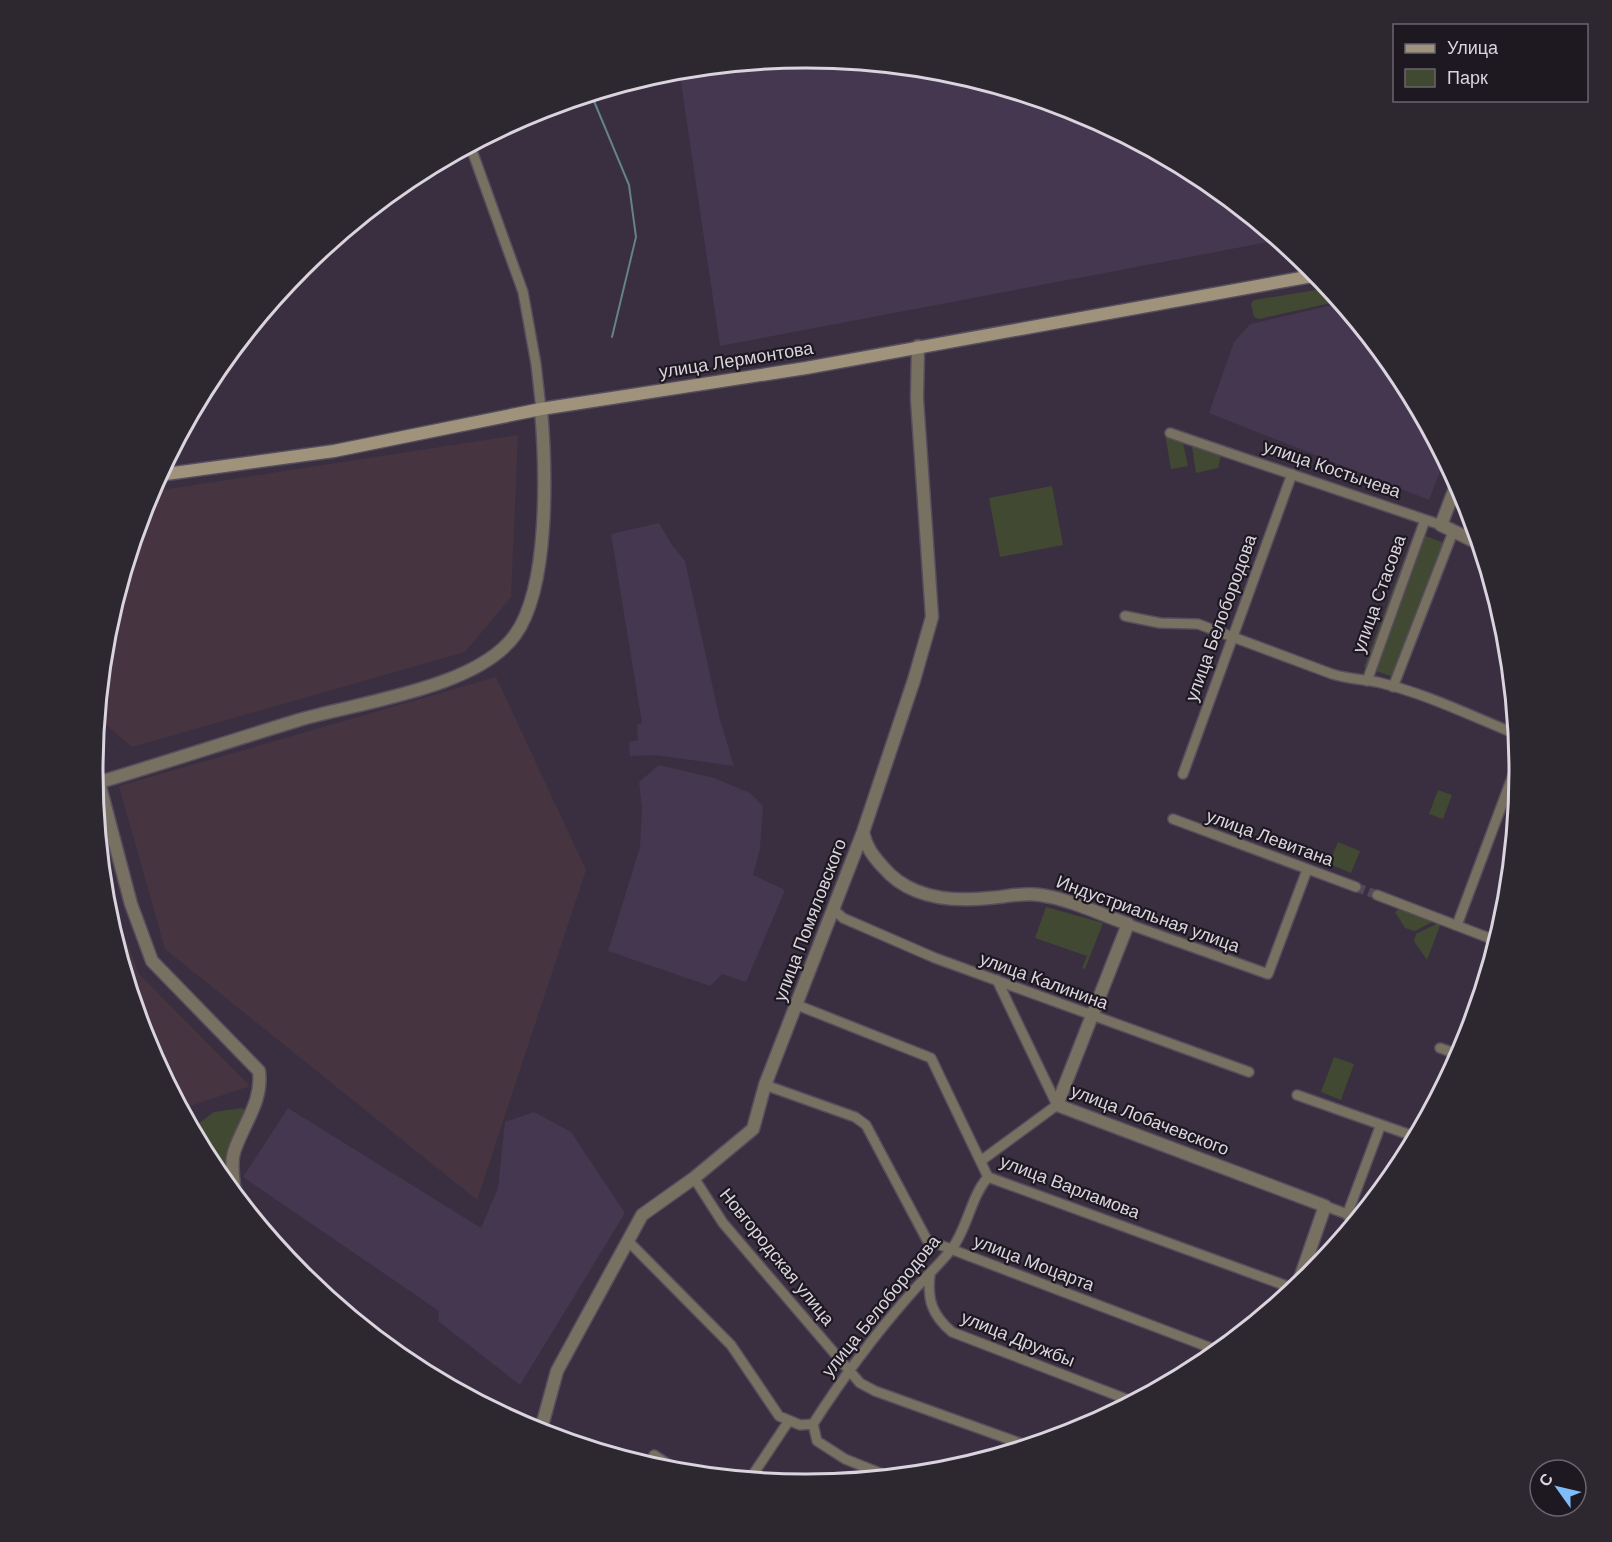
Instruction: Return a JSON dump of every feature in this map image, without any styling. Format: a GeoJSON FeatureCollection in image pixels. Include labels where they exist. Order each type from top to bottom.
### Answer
{"type":"FeatureCollection","features":[{"type":"Feature","properties":{"kind":"main road","name":"улица Лермонтова"},"geometry":{"type":"LineString","coordinates":[[169,474],[334,451],[541,409],[806,368],[1306,277]]}},
{"type":"Feature","properties":{"kind":"street"},"geometry":{"type":"LineString","coordinates":[[103,781],[311,716],[441,683],[499,652],[514,636],[525,619],[532,606],[538,581],[542,537],[541,409],[536,364],[523,292],[473,152]]}},
{"type":"Feature","properties":{"kind":"street","name":"улица Помяловского"},"geometry":{"type":"LineString","coordinates":[[543,1423],[557,1371],[642,1215],[694,1178],[750,1133],[765,1085],[863,832],[914,680],[932,617],[917,399],[918,346]]}},
{"type":"Feature","properties":{"kind":"street","name":"улица Костычева"},"geometry":{"type":"LineString","coordinates":[[1170,433],[1441,525],[1470,540]]}},
{"type":"Feature","properties":{"kind":"street","name":"улица Белобородова"},"geometry":{"type":"LineString","coordinates":[[1183,774],[1292,474]]}},
{"type":"Feature","properties":{"kind":"street"},"geometry":{"type":"LineString","coordinates":[[1441,525],[1453,495]]}},
{"type":"Feature","properties":{"kind":"street","name":"улица Стасова"},"geometry":{"type":"LineString","coordinates":[[1367,681],[1425,520]]}},
{"type":"Feature","properties":{"kind":"street"},"geometry":{"type":"LineString","coordinates":[[1393,687],[1453,532]]}},
{"type":"Feature","properties":{"kind":"street"},"geometry":{"type":"LineString","coordinates":[[1125,616],[1160,623],[1198,624],[1340,677],[1393,687],[1508,731]]}},
{"type":"Feature","properties":{"kind":"street"},"geometry":{"type":"LineString","coordinates":[[1457,925],[1509,785]]}},
{"type":"Feature","properties":{"kind":"street"},"geometry":{"type":"LineString","coordinates":[[104,796],[131,904],[152,961],[162,975],[259,1071],[260,1083],[253,1114],[235,1150],[232,1163],[234,1179]]}},
{"type":"Feature","properties":{"kind":"street","name":"улица Левитана"},"geometry":{"type":"LineString","coordinates":[[1173,819],[1356,887]]}},
{"type":"Feature","properties":{"kind":"street","name":"Индустриальная улица"},"geometry":{"type":"LineString","coordinates":[[863,832],[872,855],[890,876],[903,886],[920,893],[943,897],[987,898],[1018,894],[1042,895],[1268,974],[1307,870]]}},
{"type":"Feature","properties":{"kind":"street"},"geometry":{"type":"LineString","coordinates":[[1377,895],[1489,938]]}},
{"type":"Feature","properties":{"kind":"street","name":"улица Калинина"},"geometry":{"type":"LineString","coordinates":[[833,909],[843,918],[935,958],[1249,1072]]}},
{"type":"Feature","properties":{"kind":"street"},"geometry":{"type":"LineString","coordinates":[[982,1160],[1058,1105],[1128,924]]}},
{"type":"Feature","properties":{"kind":"street","name":"улица Лобачевского"},"geometry":{"type":"LineString","coordinates":[[997,980],[1058,1105],[1350,1216]]}},
{"type":"Feature","properties":{"kind":"street","name":"улица Варламова"},"geometry":{"type":"LineString","coordinates":[[797,1005],[931,1058],[982,1160],[988,1177],[1286,1284]]}},
{"type":"Feature","properties":{"kind":"street"},"geometry":{"type":"LineString","coordinates":[[1440,1048],[1451,1052]]}},
{"type":"Feature","properties":{"kind":"street","name":"улица Моцарта"},"geometry":{"type":"LineString","coordinates":[[765,1085],[855,1117],[866,1125],[927,1240],[1209,1347]]}},
{"type":"Feature","properties":{"kind":"street"},"geometry":{"type":"LineString","coordinates":[[1297,1095],[1380,1127],[1408,1135]]}},
{"type":"Feature","properties":{"kind":"street"},"geometry":{"type":"LineString","coordinates":[[1347,1215],[1380,1127]]}},
{"type":"Feature","properties":{"kind":"street","name":"улица Белобородова"},"geometry":{"type":"LineString","coordinates":[[813,1424],[848,1370],[908,1296],[952,1249],[988,1177]]}},
{"type":"Feature","properties":{"kind":"street","name":"Новгородская улица"},"geometry":{"type":"LineString","coordinates":[[694,1178],[723,1223],[860,1383],[875,1391],[1017,1442]]}},
{"type":"Feature","properties":{"kind":"street"},"geometry":{"type":"LineString","coordinates":[[1303,1268],[1325,1206]]}},
{"type":"Feature","properties":{"kind":"street"},"geometry":{"type":"LineString","coordinates":[[628,1241],[731,1345],[774,1411],[788,1422],[800,1425],[813,1424],[817,1442],[845,1459],[874,1471]]}},
{"type":"Feature","properties":{"kind":"street","name":"улица Дружбы"},"geometry":{"type":"LineString","coordinates":[[930,1274],[929,1303],[939,1321],[952,1332],[1124,1398]]}},
{"type":"Feature","properties":{"kind":"street"},"geometry":{"type":"LineString","coordinates":[[754,1472],[788,1422]]}},
{"type":"Feature","properties":{"kind":"street"},"geometry":{"type":"LineString","coordinates":[[654,1455],[660,1459]]}},
{"type":"Feature","properties":{"kind":"shaded area"},"geometry":{"type":"Polygon","coordinates":[[[760,69],[852,69],[943,81],[988,91],[1075,121],[1117,140],[1197,186],[1270,242],[720,346],[681,79],[760,69]]]}},
{"type":"Feature","properties":{"kind":"shaded area"},"geometry":{"type":"Polygon","coordinates":[[[1333,305],[1391,380],[1437,460],[1441,469],[1429,500],[1209,413],[1234,342],[1250,324],[1333,305]]]}},
{"type":"Feature","properties":{"kind":"shaded area"},"geometry":{"type":"Polygon","coordinates":[[[518,435],[511,597],[465,652],[132,747],[104,723],[109,679],[126,589],[161,490],[518,435]]]}},
{"type":"Feature","properties":{"kind":"shaded area"},"geometry":{"type":"Polygon","coordinates":[[[659,523],[685,561],[720,720],[734,766],[655,755],[630,756],[629,742],[638,740],[637,725],[642,723],[611,534],[659,523]]]}},
{"type":"Feature","properties":{"kind":"shaded area"},"geometry":{"type":"Polygon","coordinates":[[[496,677],[586,870],[477,1200],[165,949],[119,786],[496,677]]]}},
{"type":"Feature","properties":{"kind":"shaded area"},"geometry":{"type":"Polygon","coordinates":[[[659,765],[714,778],[750,793],[763,806],[760,849],[753,875],[785,890],[746,982],[722,974],[710,986],[608,951],[640,847],[642,809],[639,782],[659,765]]]}},
{"type":"Feature","properties":{"kind":"shaded area"},"geometry":{"type":"Polygon","coordinates":[[[119,922],[139,974],[250,1086],[188,1107],[156,1040],[126,953],[119,922]]]}},
{"type":"Feature","properties":{"kind":"shaded area"},"geometry":{"type":"Polygon","coordinates":[[[288,1108],[481,1228],[498,1188],[505,1122],[534,1112],[571,1132],[625,1213],[520,1385],[438,1321],[439,1311],[243,1177],[288,1108]]]}},
{"type":"Feature","properties":{"kind":"green space"},"geometry":{"type":"Polygon","coordinates":[[[1318,290],[1331,303],[1259,319],[1254,317],[1251,304],[1254,300],[1318,290]]]}},
{"type":"Feature","properties":{"kind":"green space"},"geometry":{"type":"Polygon","coordinates":[[[1165,434],[1182,438],[1188,466],[1171,469],[1165,434]]]}},
{"type":"Feature","properties":{"kind":"green space"},"geometry":{"type":"Polygon","coordinates":[[[1191,440],[1222,451],[1218,468],[1196,473],[1191,440]]]}},
{"type":"Feature","properties":{"kind":"green space"},"geometry":{"type":"Polygon","coordinates":[[[1052,486],[1063,545],[1000,557],[989,498],[1052,486]]]}},
{"type":"Feature","properties":{"kind":"green space"},"geometry":{"type":"Polygon","coordinates":[[[1414,532],[1450,545],[1402,680],[1364,667],[1414,532]]]}},
{"type":"Feature","properties":{"kind":"green space"},"geometry":{"type":"Polygon","coordinates":[[[1438,790],[1452,795],[1443,819],[1429,814],[1438,790]]]}},
{"type":"Feature","properties":{"kind":"green space"},"geometry":{"type":"Polygon","coordinates":[[[1338,842],[1360,851],[1351,873],[1329,864],[1338,842]]]}},
{"type":"Feature","properties":{"kind":"green space"},"geometry":{"type":"Polygon","coordinates":[[[1046,907],[1103,923],[1085,969],[1082,968],[1087,956],[1035,938],[1046,907]]]}},
{"type":"Feature","properties":{"kind":"green space"},"geometry":{"type":"Polygon","coordinates":[[[1399,909],[1434,921],[1415,931],[1405,928],[1395,912],[1399,909]]]}},
{"type":"Feature","properties":{"kind":"green space"},"geometry":{"type":"Polygon","coordinates":[[[1441,923],[1427,960],[1414,941],[1416,934],[1441,923]]]}},
{"type":"Feature","properties":{"kind":"green space"},"geometry":{"type":"Polygon","coordinates":[[[1334,1057],[1354,1064],[1341,1100],[1321,1092],[1334,1057]]]}},
{"type":"Feature","properties":{"kind":"green space"},"geometry":{"type":"Polygon","coordinates":[[[243,1108],[249,1123],[226,1162],[227,1170],[198,1124],[214,1112],[243,1108]]]}},
{"type":"Feature","properties":{"kind":"waterway"},"geometry":{"type":"LineString","coordinates":[[594,101],[629,185],[636,237],[612,337]]}},
{"type":"Feature","properties":{"kind":"tunnel"},"geometry":{"type":"LineString","coordinates":[[1356,887],[1377,895]]}}]}
